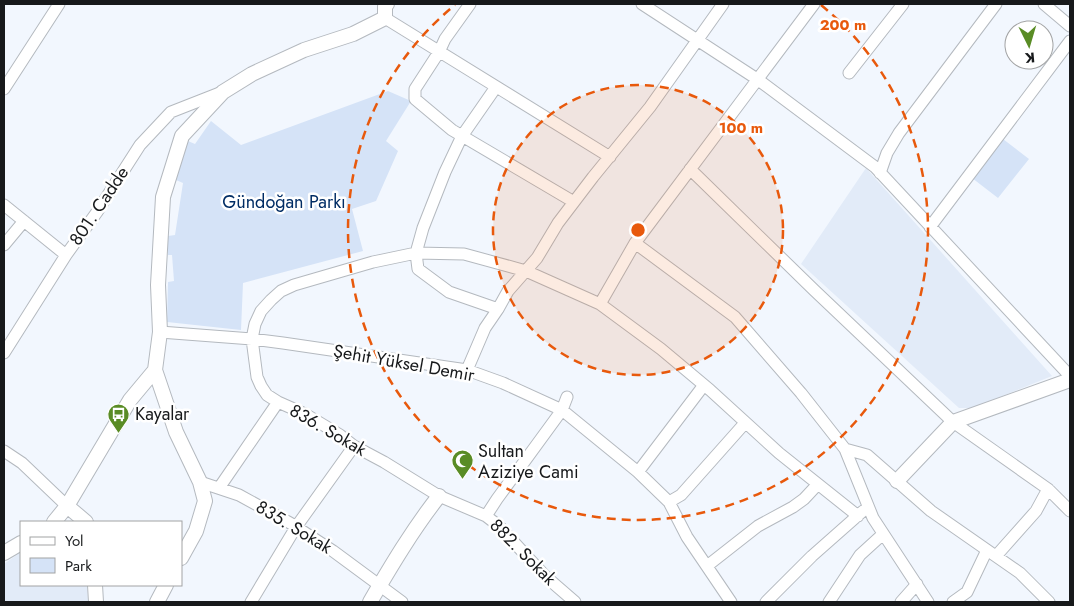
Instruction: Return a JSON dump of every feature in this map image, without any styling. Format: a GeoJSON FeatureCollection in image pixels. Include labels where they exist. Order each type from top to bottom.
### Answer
{"type":"FeatureCollection","features":[{"type":"Feature","properties":{"kind":"street"},"geometry":{"type":"LineString","coordinates":[[4,89],[59,4]]}},
{"type":"Feature","properties":{"kind":"street"},"geometry":{"type":"LineString","coordinates":[[470,4],[445,39],[439,52],[415,89],[415,99],[452,130],[574,202]]}},
{"type":"Feature","properties":{"kind":"street"},"geometry":{"type":"LineString","coordinates":[[642,4],[757,80],[875,167],[1070,376]]}},
{"type":"Feature","properties":{"kind":"street"},"geometry":{"type":"LineString","coordinates":[[467,370],[485,328],[508,291],[537,258],[558,223],[650,107],[723,4]]}},
{"type":"Feature","properties":{"kind":"street"},"geometry":{"type":"LineString","coordinates":[[600,304],[635,243],[814,4]]}},
{"type":"Feature","properties":{"kind":"street"},"geometry":{"type":"LineString","coordinates":[[849,73],[903,4]]}},
{"type":"Feature","properties":{"kind":"street"},"geometry":{"type":"LineString","coordinates":[[880,172],[887,153],[899,133],[996,4]]}},
{"type":"Feature","properties":{"kind":"street"},"geometry":{"type":"LineString","coordinates":[[1044,4],[1070,26]]}},
{"type":"Feature","properties":{"kind":"street"},"geometry":{"type":"LineString","coordinates":[[182,556],[196,530],[205,501],[200,482],[176,432],[156,370],[160,332],[158,285],[164,197],[182,136],[223,92],[252,74],[304,50],[353,34],[385,8],[439,52],[610,157]]}},
{"type":"Feature","properties":{"kind":"street"},"geometry":{"type":"LineString","coordinates":[[930,227],[1070,41]]}},
{"type":"Feature","properties":{"kind":"street"},"geometry":{"type":"LineString","coordinates":[[496,86],[462,136],[445,172],[423,228],[416,253],[418,269],[449,292],[498,309]]}},
{"type":"Feature","properties":{"kind":"street","name":"801. Cadde"},"geometry":{"type":"LineString","coordinates":[[4,353],[66,255],[97,212],[140,145],[171,112],[223,92]]}},
{"type":"Feature","properties":{"kind":"street"},"geometry":{"type":"LineString","coordinates":[[690,169],[952,422],[1048,489],[1070,511]]}},
{"type":"Feature","properties":{"kind":"street"},"geometry":{"type":"LineString","coordinates":[[4,204],[66,255]]}},
{"type":"Feature","properties":{"kind":"street"},"geometry":{"type":"LineString","coordinates":[[4,245],[24,221]]}},
{"type":"Feature","properties":{"kind":"street"},"geometry":{"type":"LineString","coordinates":[[635,243],[735,317],[801,393],[845,450],[872,518],[928,602]]}},
{"type":"Feature","properties":{"kind":"street"},"geometry":{"type":"LineString","coordinates":[[252,339],[255,324],[261,311],[281,291],[294,285],[373,262],[416,253],[464,254],[526,271],[600,304],[661,349],[779,453],[858,516]]}},
{"type":"Feature","properties":{"kind":"street","name":"Şehit Yüksel Demir"},"geometry":{"type":"LineString","coordinates":[[160,332],[252,339],[467,370],[503,383],[562,410],[638,472],[669,502],[687,537],[732,602]]}},
{"type":"Feature","properties":{"kind":"street","name":"836. Sokak"},"geometry":{"type":"LineString","coordinates":[[252,339],[257,377],[267,395],[305,414],[340,435],[354,446],[439,496]]}},
{"type":"Feature","properties":{"kind":"street"},"geometry":{"type":"LineString","coordinates":[[55,521],[67,506],[130,400],[156,370]]}},
{"type":"Feature","properties":{"kind":"street"},"geometry":{"type":"LineString","coordinates":[[897,481],[952,422],[1070,380]]}},
{"type":"Feature","properties":{"kind":"street"},"geometry":{"type":"LineString","coordinates":[[638,472],[704,385]]}},
{"type":"Feature","properties":{"kind":"street"},"geometry":{"type":"LineString","coordinates":[[486,516],[562,410],[567,397]]}},
{"type":"Feature","properties":{"kind":"street"},"geometry":{"type":"LineString","coordinates":[[220,488],[278,402]]}},
{"type":"Feature","properties":{"kind":"street"},"geometry":{"type":"LineString","coordinates":[[669,502],[681,494],[746,423]]}},
{"type":"Feature","properties":{"kind":"street"},"geometry":{"type":"LineString","coordinates":[[252,602],[296,527],[354,446]]}},
{"type":"Feature","properties":{"kind":"street"},"geometry":{"type":"LineString","coordinates":[[845,450],[867,455],[931,511],[1020,574],[1049,602]]}},
{"type":"Feature","properties":{"kind":"street"},"geometry":{"type":"LineString","coordinates":[[4,451],[22,463],[85,521]]}},
{"type":"Feature","properties":{"kind":"street","name":"835. Sokak"},"geometry":{"type":"LineString","coordinates":[[200,482],[239,495],[296,527],[333,551],[402,602]]}},
{"type":"Feature","properties":{"kind":"street"},"geometry":{"type":"LineString","coordinates":[[707,566],[758,526],[804,499],[818,484]]}},
{"type":"Feature","properties":{"kind":"street"},"geometry":{"type":"LineString","coordinates":[[953,602],[967,592],[992,553],[1036,511],[1048,489]]}},
{"type":"Feature","properties":{"kind":"street"},"geometry":{"type":"LineString","coordinates":[[370,602],[427,511],[439,496]]}},
{"type":"Feature","properties":{"kind":"street","name":"882. Sokak"},"geometry":{"type":"LineString","coordinates":[[439,496],[486,516],[499,526],[545,576],[574,602]]}},
{"type":"Feature","properties":{"kind":"street"},"geometry":{"type":"LineString","coordinates":[[766,602],[812,556],[868,507]]}},
{"type":"Feature","properties":{"kind":"street"},"geometry":{"type":"LineString","coordinates":[[829,602],[860,555],[883,534]]}},
{"type":"Feature","properties":{"kind":"street"},"geometry":{"type":"LineString","coordinates":[[4,553],[20,543]]}},
{"type":"Feature","properties":{"kind":"street"},"geometry":{"type":"LineString","coordinates":[[902,602],[916,584]]}},
{"type":"Feature","properties":{"kind":"street"},"geometry":{"type":"LineString","coordinates":[[95,586],[96,602]]}},
{"type":"Feature","properties":{"kind":"street"},"geometry":{"type":"LineString","coordinates":[[157,602],[165,586]]}},
{"type":"Feature","properties":{"kind":"shaded area"},"geometry":{"type":"Polygon","coordinates":[[[866,168],[1052,376],[973,408],[959,408],[801,264],[866,168]]]}},
{"type":"Feature","properties":{"kind":"shaded area"},"geometry":{"type":"Polygon","coordinates":[[[20,553],[20,586],[87,586],[88,602],[4,602],[4,564],[20,553]]]}},
{"type":"Feature","properties":{"kind":"green space","name":"Gündoğan Parkı"},"geometry":{"type":"Polygon","coordinates":[[[388,91],[411,101],[386,141],[398,151],[376,201],[352,209],[363,251],[243,283],[241,330],[167,322],[168,282],[174,281],[172,255],[168,255],[168,236],[175,235],[183,183],[176,180],[188,141],[195,144],[211,121],[241,145],[388,91]]]}},
{"type":"Feature","properties":{"kind":"green space"},"geometry":{"type":"Polygon","coordinates":[[[1003,139],[1029,159],[998,198],[972,178],[1003,139]]]}},
{"type":"Feature","properties":{"kind":"place","name":"Kayalar"},"geometry":{"type":"Point","coordinates":[119,433]}},
{"type":"Feature","properties":{"kind":"place","name":"Sultan Aziziye Cami"},"geometry":{"type":"Point","coordinates":[462,480]}}]}
